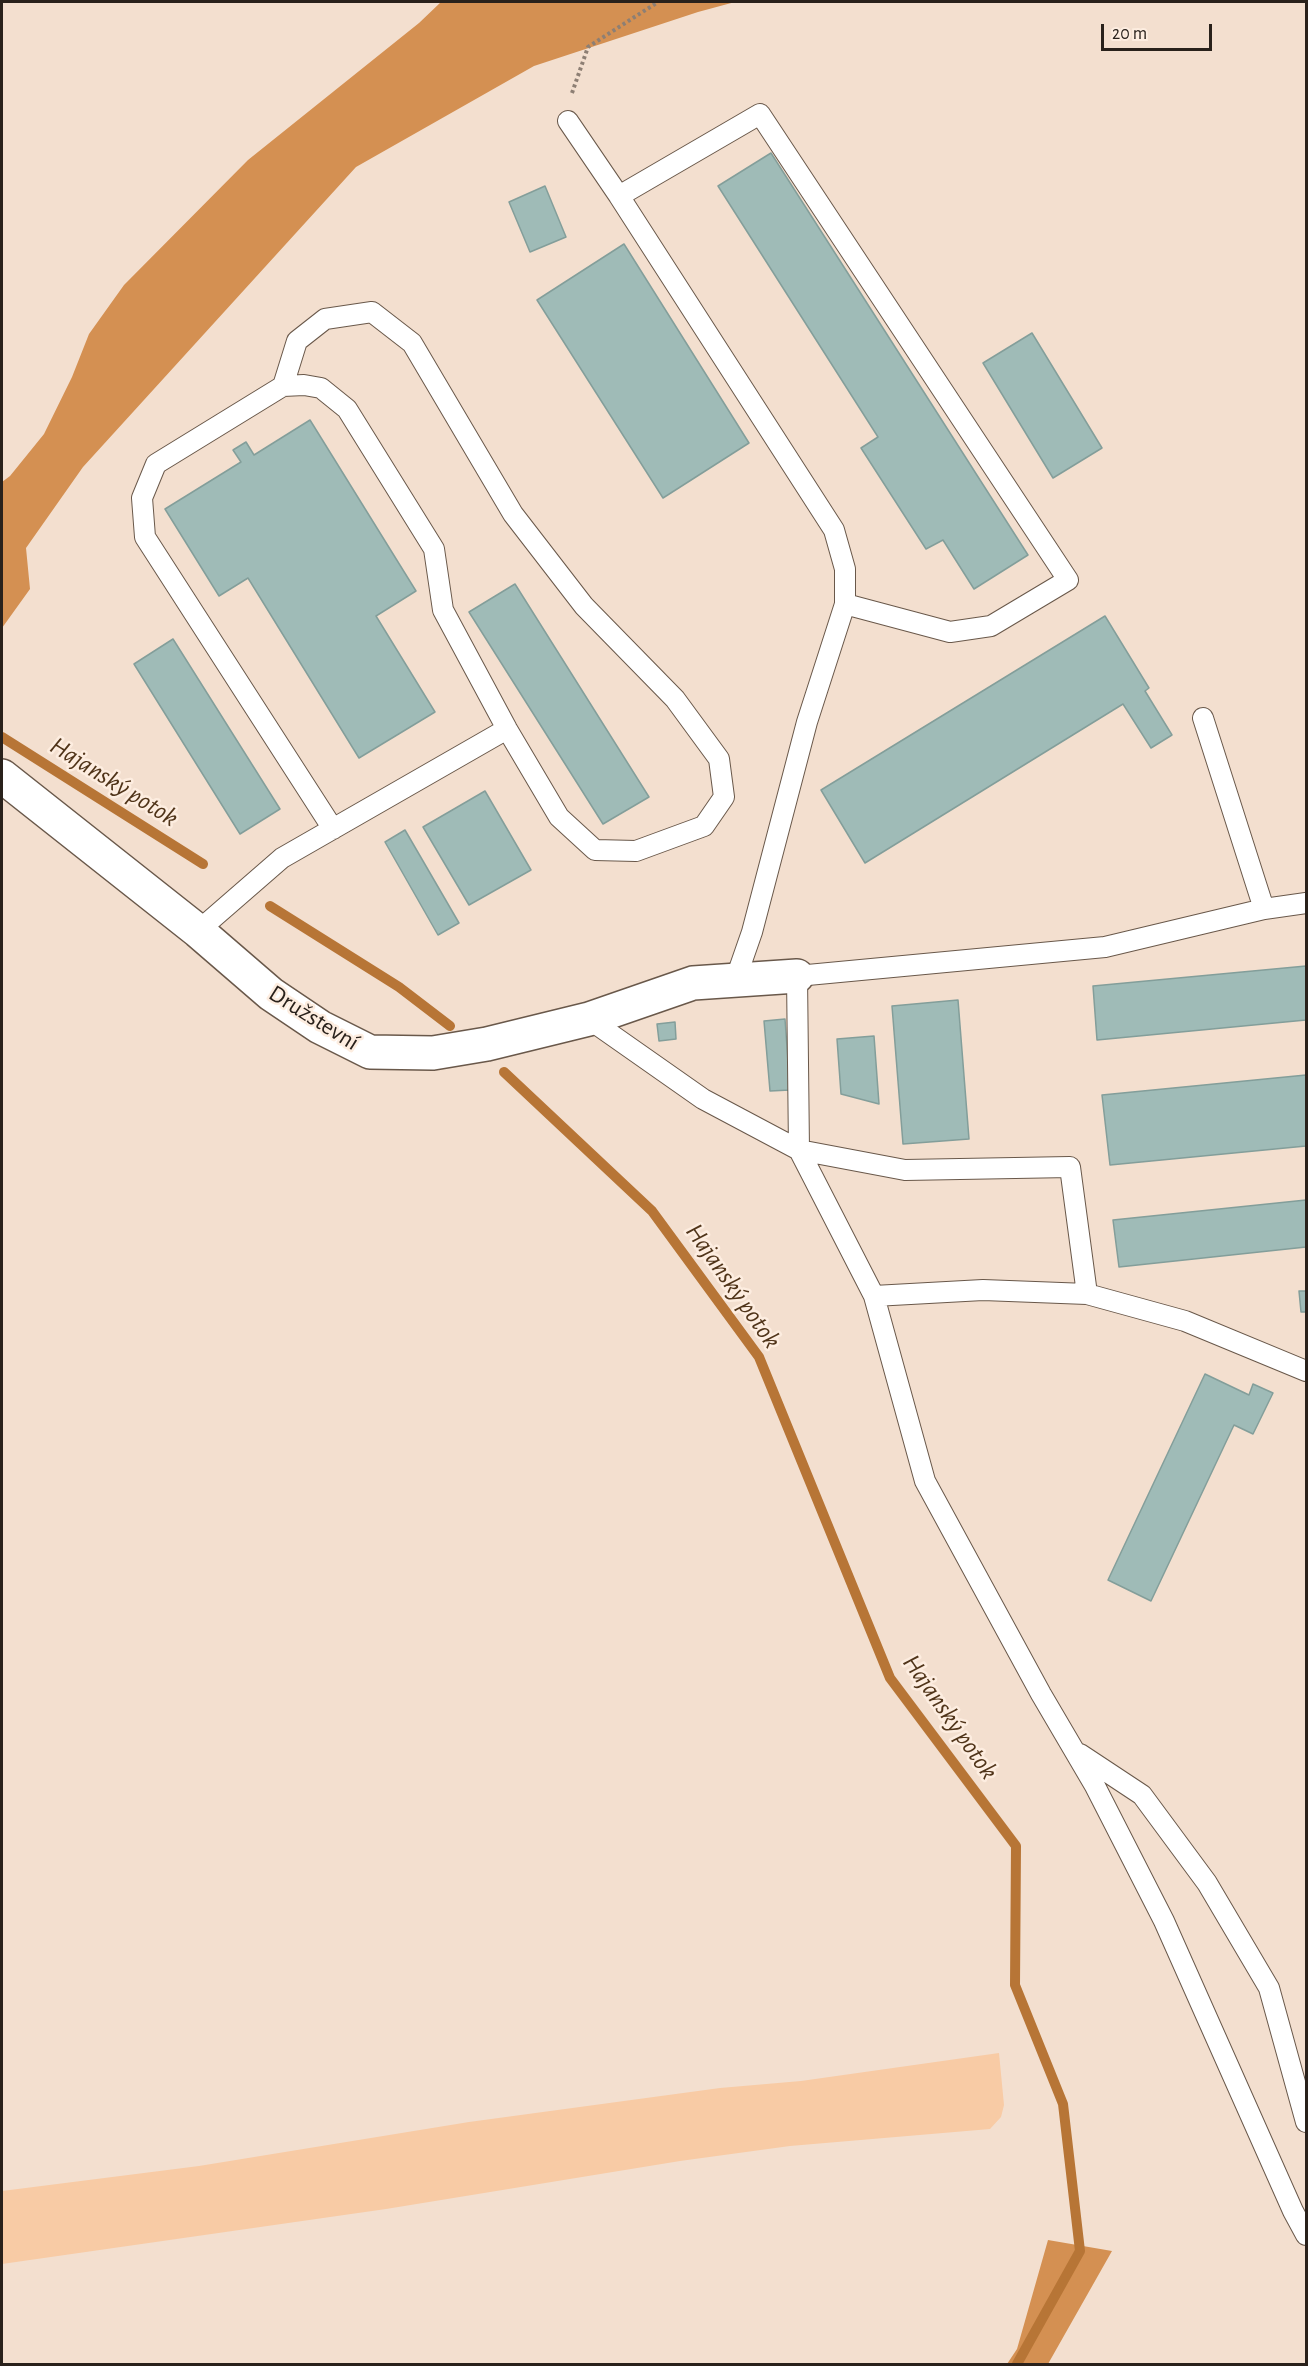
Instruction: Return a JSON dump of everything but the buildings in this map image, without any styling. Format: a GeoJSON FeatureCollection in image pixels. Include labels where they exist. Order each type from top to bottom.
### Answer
{"type":"FeatureCollection","features":[{"type":"Feature","properties":{"kind":"street","name":"Družstevní"},"geometry":{"type":"LineString","coordinates":[[2,776],[198,932],[271,994],[320,1027],[370,1052],[433,1053],[487,1044],[589,1019],[693,982],[797,976]]}},
{"type":"Feature","properties":{"kind":"lane"},"geometry":{"type":"LineString","coordinates":[[619,196],[760,114],[1068,580],[991,626],[950,632],[845,604]]}},
{"type":"Feature","properties":{"kind":"lane"},"geometry":{"type":"LineString","coordinates":[[568,121],[619,196],[834,530],[845,569],[845,604],[807,723],[752,932],[736,978]]}},
{"type":"Feature","properties":{"kind":"lane"},"geometry":{"type":"LineString","coordinates":[[283,386],[297,341],[325,319],[372,312],[412,343],[513,514],[584,606],[675,699],[718,759],[724,797],[704,826],[636,850],[595,850],[559,817],[507,729],[443,610],[434,549],[346,410],[321,388],[304,385],[283,386],[156,464],[142,498],[145,537],[333,829]]}},
{"type":"Feature","properties":{"kind":"lane"},"geometry":{"type":"LineString","coordinates":[[1203,718],[1263,909]]}},
{"type":"Feature","properties":{"kind":"lane"},"geometry":{"type":"LineString","coordinates":[[198,932],[282,858],[507,729]]}},
{"type":"Feature","properties":{"kind":"lane"},"geometry":{"type":"LineString","coordinates":[[1306,903],[1263,909],[1105,947],[797,976],[799,1150],[874,1296],[925,1480],[1041,1694],[1095,1786],[1164,1921],[1293,2211],[1306,2235]]}},
{"type":"Feature","properties":{"kind":"lane"},"geometry":{"type":"LineString","coordinates":[[589,1019],[703,1099],[799,1150],[905,1170],[1070,1167],[1087,1294]]}},
{"type":"Feature","properties":{"kind":"lane"},"geometry":{"type":"LineString","coordinates":[[874,1296],[983,1290],[1087,1294],[1185,1322],[1306,1371]]}},
{"type":"Feature","properties":{"kind":"lane"},"geometry":{"type":"LineString","coordinates":[[1075,1751],[1142,1795],[1208,1882],[1269,1988],[1306,2122]]}},
{"type":"Feature","properties":{"kind":"path"},"geometry":{"type":"LineString","coordinates":[[568,121],[571,97],[588,47],[657,2]]}},
{"type":"Feature","properties":{"kind":"shaded area"},"geometry":{"type":"Polygon","coordinates":[[[441,2],[735,2],[534,66],[356,167],[83,467],[26,548],[30,589],[2,628],[2,482],[10,476],[44,434],[72,377],[89,334],[124,285],[248,160],[419,23],[441,2]]]}},
{"type":"Feature","properties":{"kind":"shaded area"},"geometry":{"type":"Polygon","coordinates":[[[999,2053],[1004,2105],[1001,2117],[990,2129],[790,2146],[680,2161],[386,2209],[2,2264],[2,2191],[199,2166],[469,2122],[720,2088],[801,2081],[999,2053]]]}},
{"type":"Feature","properties":{"kind":"shaded area"},"geometry":{"type":"Polygon","coordinates":[[[1048,2240],[1112,2251],[1048,2364],[1007,2364],[1017,2349],[1048,2240]]]}},
{"type":"Feature","properties":{"kind":"waterway","name":"Hajanský potok"},"geometry":{"type":"LineString","coordinates":[[2,737],[203,864]]}},
{"type":"Feature","properties":{"kind":"waterway","name":"Hajanský potok"},"geometry":{"type":"LineString","coordinates":[[270,906],[399,987],[450,1026]]}},
{"type":"Feature","properties":{"kind":"waterway","name":"Hajanský potok"},"geometry":{"type":"LineString","coordinates":[[504,1072],[652,1211],[759,1357],[890,1678],[1016,1846],[1015,1985],[1063,2104],[1080,2251],[1017,2364]]}}]}
